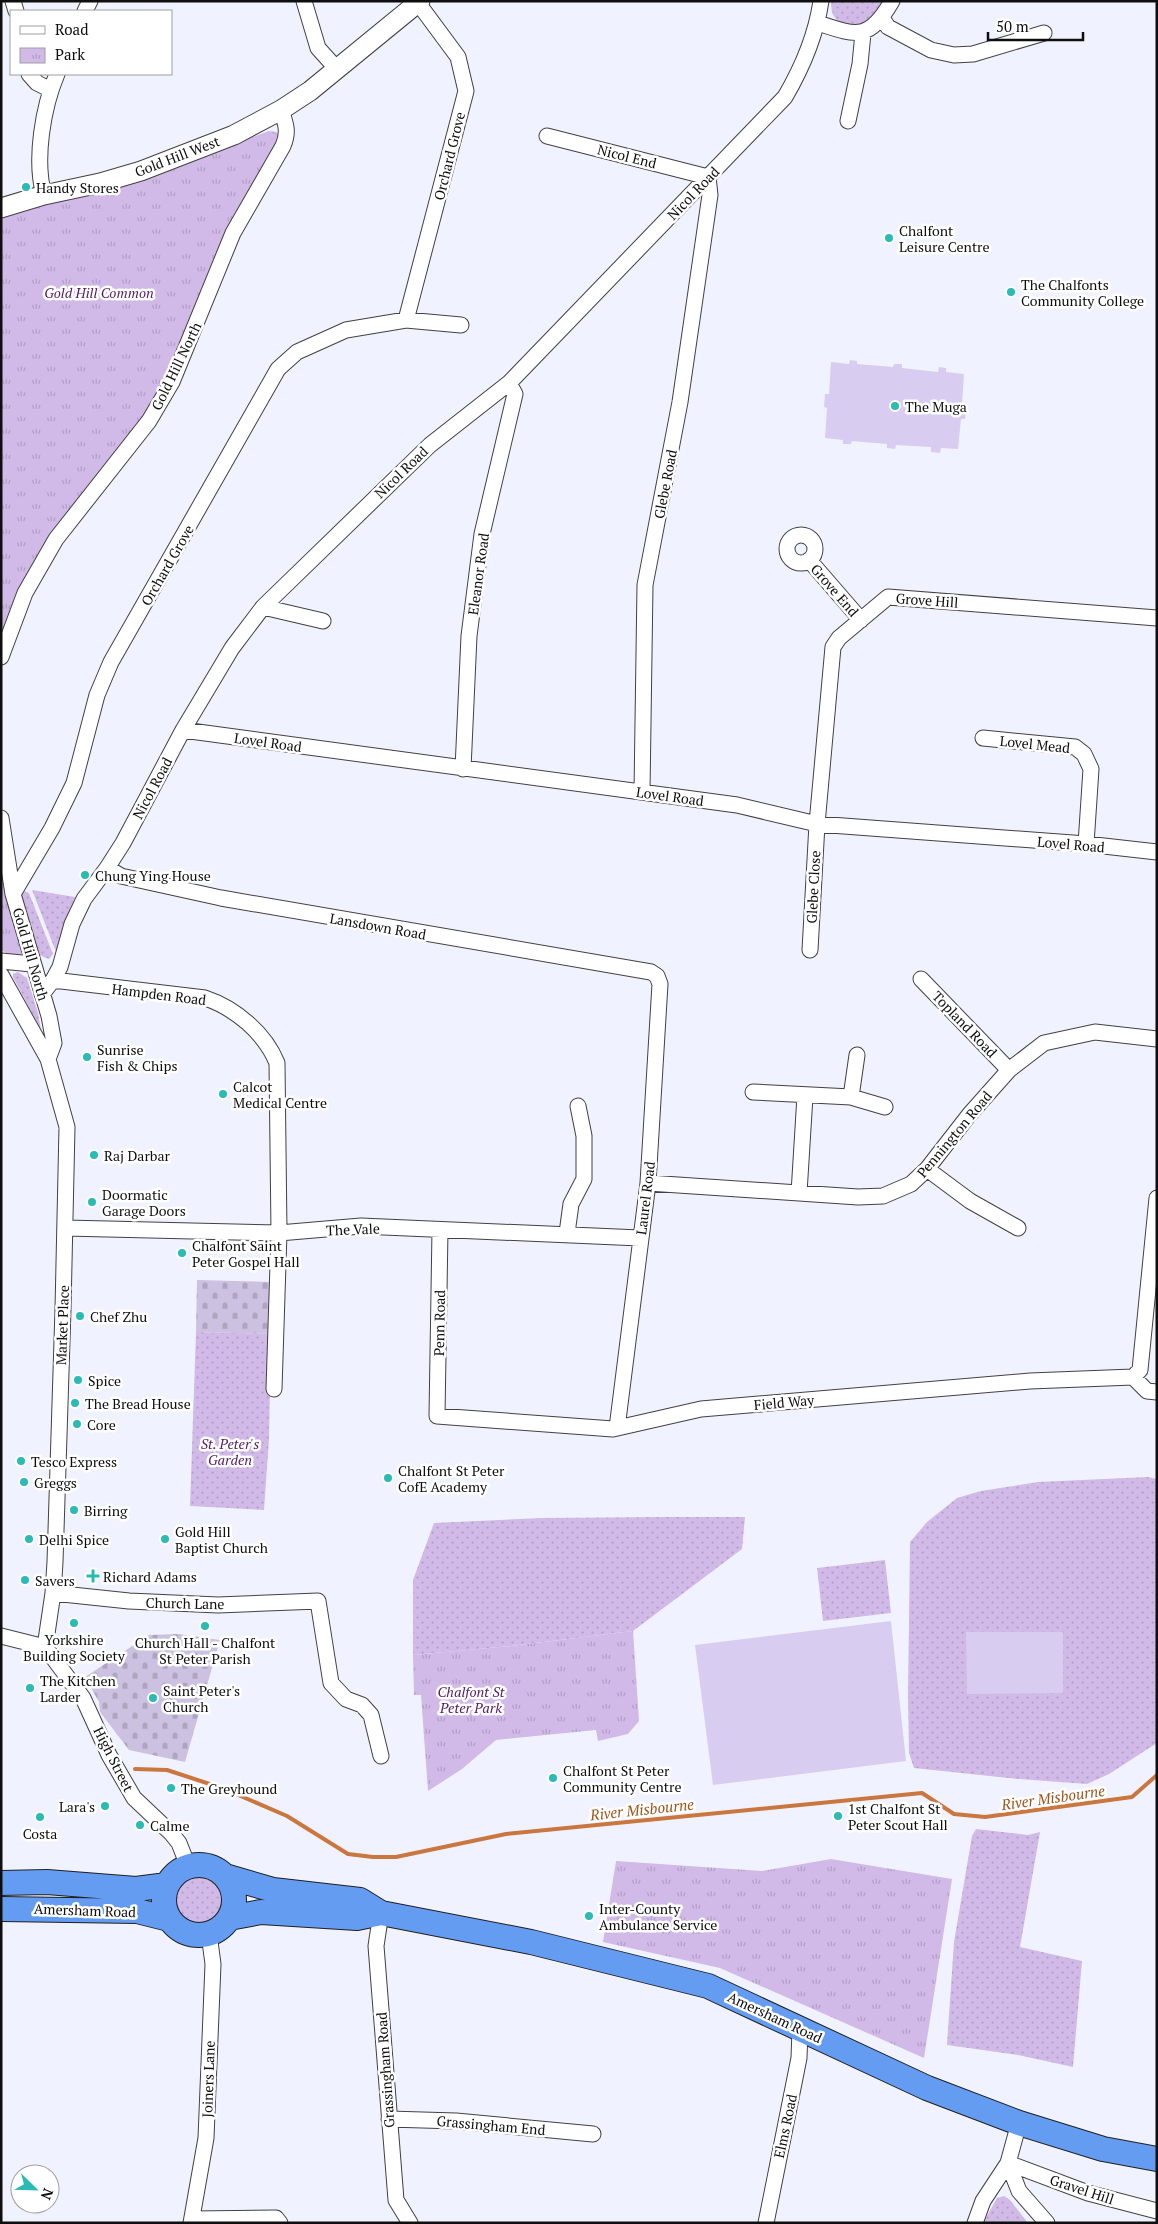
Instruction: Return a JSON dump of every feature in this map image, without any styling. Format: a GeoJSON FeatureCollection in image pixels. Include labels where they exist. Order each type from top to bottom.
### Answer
{"type":"FeatureCollection","features":[{"type":"Feature","properties":{"kind":"highway"},"geometry":{"type":"LineString","coordinates":[[188,1866],[208,1866],[225,1876],[231,1886],[234,1896],[233,1908],[229,1918],[224,1925],[209,1934],[186,1933],[176,1927],[169,1919],[165,1908],[164,1896],[167,1885],[172,1877],[188,1866]]}},
{"type":"Feature","properties":{"kind":"highway","name":"Amersham Road"},"geometry":{"type":"LineString","coordinates":[[225,1876],[273,1890],[360,1900],[381,1913],[531,1942],[708,1986],[927,2088],[1019,2123],[1103,2149],[1157,2159]]}},
{"type":"Feature","properties":{"kind":"highway","name":"Amersham Road"},"geometry":{"type":"LineString","coordinates":[[1,1883],[47,1882],[136,1888],[167,1885]]}},
{"type":"Feature","properties":{"kind":"highway","name":"Amersham Road"},"geometry":{"type":"LineString","coordinates":[[1,1909],[137,1911],[169,1919]]}},
{"type":"Feature","properties":{"kind":"highway","name":"Amersham Road"},"geometry":{"type":"LineString","coordinates":[[229,1918],[261,1912],[357,1918],[381,1913]]}},
{"type":"Feature","properties":{"kind":"street"},"geometry":{"type":"LineString","coordinates":[[304,1],[318,48],[336,68]]}},
{"type":"Feature","properties":{"kind":"street","name":"Nicol Road"},"geometry":{"type":"LineString","coordinates":[[42,994],[54,980],[84,899],[108,868],[183,730],[232,648],[263,606],[430,444],[509,383],[784,97],[795,80],[818,23],[822,1]]}},
{"type":"Feature","properties":{"kind":"street"},"geometry":{"type":"LineString","coordinates":[[818,23],[847,33],[863,33],[882,18],[892,1]]}},
{"type":"Feature","properties":{"kind":"street","name":"Gold Hill West"},"geometry":{"type":"LineString","coordinates":[[1,208],[44,195],[100,184],[141,171],[234,134],[281,110],[310,91],[419,2]]}},
{"type":"Feature","properties":{"kind":"street","name":"Orchard Grove"},"geometry":{"type":"LineString","coordinates":[[406,320],[466,91],[458,58],[419,2]]}},
{"type":"Feature","properties":{"kind":"street"},"geometry":{"type":"LineString","coordinates":[[882,18],[888,27],[931,50],[954,55],[972,54],[1044,33]]}},
{"type":"Feature","properties":{"kind":"street"},"geometry":{"type":"LineString","coordinates":[[848,121],[860,64],[863,33]]}},
{"type":"Feature","properties":{"kind":"street"},"geometry":{"type":"LineString","coordinates":[[30,75],[37,83],[50,90]]}},
{"type":"Feature","properties":{"kind":"street"},"geometry":{"type":"LineString","coordinates":[[44,195],[40,181],[40,154],[50,90],[57,75]]}},
{"type":"Feature","properties":{"kind":"street","name":"Gold Hill North"},"geometry":{"type":"LineString","coordinates":[[1,657],[25,594],[56,539],[150,421],[172,382],[233,233],[283,146],[287,135],[286,124],[281,110]]}},
{"type":"Feature","properties":{"kind":"street","name":"Nicol End"},"geometry":{"type":"LineString","coordinates":[[546,136],[708,177]]}},
{"type":"Feature","properties":{"kind":"street","name":"Glebe Road"},"geometry":{"type":"LineString","coordinates":[[642,792],[645,585],[680,402],[710,195],[708,177]]}},
{"type":"Feature","properties":{"kind":"street","name":"Orchard Grove"},"geometry":{"type":"LineString","coordinates":[[13,894],[52,828],[74,783],[97,695],[111,662],[278,369],[297,352],[346,330],[406,320],[461,325]]}},
{"type":"Feature","properties":{"kind":"street","name":"Eleanor Road"},"geometry":{"type":"LineString","coordinates":[[463,769],[469,636],[482,534],[515,394],[509,383]]}},
{"type":"Feature","properties":{"kind":"street","name":"Grove End"},"geometry":{"type":"LineString","coordinates":[[809,560],[861,620]]}},
{"type":"Feature","properties":{"kind":"street","name":"Grove Hill"},"geometry":{"type":"LineString","coordinates":[[817,824],[833,648],[840,638],[888,597],[1157,618]]}},
{"type":"Feature","properties":{"kind":"street"},"geometry":{"type":"LineString","coordinates":[[263,606],[323,621]]}},
{"type":"Feature","properties":{"kind":"street","name":"Lovel Road"},"geometry":{"type":"LineString","coordinates":[[183,730],[737,805],[817,824],[1086,844],[1157,852]]}},
{"type":"Feature","properties":{"kind":"street","name":"Lovel Mead"},"geometry":{"type":"LineString","coordinates":[[983,738],[1075,747],[1084,754],[1091,768],[1086,844]]}},
{"type":"Feature","properties":{"kind":"street","name":"Gold Hill North"},"geometry":{"type":"LineString","coordinates":[[1,818],[13,894],[54,1043],[48,1059]]}},
{"type":"Feature","properties":{"kind":"street","name":"Glebe Close"},"geometry":{"type":"LineString","coordinates":[[810,950],[817,824]]}},
{"type":"Feature","properties":{"kind":"street","name":"Lansdown Road"},"geometry":{"type":"LineString","coordinates":[[108,868],[121,876],[221,898],[651,972]]}},
{"type":"Feature","properties":{"kind":"street"},"geometry":{"type":"LineString","coordinates":[[1,962],[32,964]]}},
{"type":"Feature","properties":{"kind":"street","name":"Laurel Road"},"geometry":{"type":"LineString","coordinates":[[617,1428],[648,1183],[660,984],[657,976],[651,972]]}},
{"type":"Feature","properties":{"kind":"street"},"geometry":{"type":"LineString","coordinates":[[1,975],[48,1059]]}},
{"type":"Feature","properties":{"kind":"street","name":"Topland Road"},"geometry":{"type":"LineString","coordinates":[[921,979],[1009,1070]]}},
{"type":"Feature","properties":{"kind":"street","name":"Hampden Road"},"geometry":{"type":"LineString","coordinates":[[54,980],[205,998],[227,1008],[254,1029],[273,1052],[277,1063],[279,1233],[274,1389]]}},
{"type":"Feature","properties":{"kind":"street","name":"Pennington Road"},"geometry":{"type":"LineString","coordinates":[[648,1183],[858,1197],[882,1196],[911,1184],[927,1169],[968,1115],[1009,1070],[1044,1043],[1095,1032],[1157,1039]]}},
{"type":"Feature","properties":{"kind":"street"},"geometry":{"type":"LineString","coordinates":[[852,1097],[857,1054]]}},
{"type":"Feature","properties":{"kind":"street","name":"Market Place"},"geometry":{"type":"LineString","coordinates":[[48,1059],[67,1127],[53,1593]]}},
{"type":"Feature","properties":{"kind":"street"},"geometry":{"type":"LineString","coordinates":[[753,1092],[852,1097],[885,1107]]}},
{"type":"Feature","properties":{"kind":"street"},"geometry":{"type":"LineString","coordinates":[[799,1193],[805,1096]]}},
{"type":"Feature","properties":{"kind":"street"},"geometry":{"type":"LineString","coordinates":[[567,1233],[571,1204],[584,1179],[584,1136],[578,1106]]}},
{"type":"Feature","properties":{"kind":"street"},"geometry":{"type":"LineString","coordinates":[[927,1169],[970,1201],[1018,1228]]}},
{"type":"Feature","properties":{"kind":"street"},"geometry":{"type":"LineString","coordinates":[[1157,1198],[1140,1370],[1133,1377],[1147,1391],[1157,1392]]}},
{"type":"Feature","properties":{"kind":"street","name":"The Vale"},"geometry":{"type":"LineString","coordinates":[[65,1228],[279,1233],[361,1226],[567,1233],[640,1238]]}},
{"type":"Feature","properties":{"kind":"street","name":"Penn Road"},"geometry":{"type":"LineString","coordinates":[[437,1416],[440,1230]]}},
{"type":"Feature","properties":{"kind":"street","name":"Field Way"},"geometry":{"type":"LineString","coordinates":[[437,1416],[617,1428],[700,1409],[1030,1381],[1133,1377]]}},
{"type":"Feature","properties":{"kind":"street"},"geometry":{"type":"LineString","coordinates":[[1,1636],[46,1647],[53,1593]]}},
{"type":"Feature","properties":{"kind":"street","name":"Church Lane"},"geometry":{"type":"LineString","coordinates":[[53,1593],[129,1602],[218,1605],[318,1601],[331,1683],[346,1699],[362,1705],[371,1715],[381,1756]]}},
{"type":"Feature","properties":{"kind":"street","name":"High Street"},"geometry":{"type":"LineString","coordinates":[[46,1647],[83,1698],[109,1755],[134,1798],[172,1833],[179,1843],[188,1866]]}},
{"type":"Feature","properties":{"kind":"street","name":"Grassingham Road"},"geometry":{"type":"LineString","coordinates":[[381,1913],[376,1946],[396,2200],[410,2223]]}},
{"type":"Feature","properties":{"kind":"street","name":"Joiners Lane"},"geometry":{"type":"LineString","coordinates":[[191,2221],[206,2138],[213,1964],[209,1934]]}},
{"type":"Feature","properties":{"kind":"street","name":"Elms Road"},"geometry":{"type":"LineString","coordinates":[[766,2223],[799,2058],[800,2030]]}},
{"type":"Feature","properties":{"kind":"street","name":"Grassingham End"},"geometry":{"type":"LineString","coordinates":[[389,2119],[456,2121],[593,2134]]}},
{"type":"Feature","properties":{"kind":"street"},"geometry":{"type":"LineString","coordinates":[[975,2223],[983,2200],[1008,2163],[1019,2123]]}},
{"type":"Feature","properties":{"kind":"street"},"geometry":{"type":"LineString","coordinates":[[1008,2163],[1019,2191],[1047,2223]]}},
{"type":"Feature","properties":{"kind":"street","name":"Gravel Hill"},"geometry":{"type":"LineString","coordinates":[[1008,2163],[1088,2193],[1157,2211]]}},
{"type":"Feature","properties":{"kind":"street"},"geometry":{"type":"LineString","coordinates":[[191,2221],[276,2218],[280,2223]]}},
{"type":"Feature","properties":{"kind":"green space"},"geometry":{"type":"Polygon","coordinates":[[[831,1],[886,1],[870,23],[847,27],[834,17],[831,1]]]}},
{"type":"Feature","properties":{"kind":"green space","name":"Gold Hill Common"},"geometry":{"type":"Polygon","coordinates":[[[269,131],[276,132],[280,137],[162,390],[106,470],[1,640],[1,214],[141,178],[269,131]]]}},
{"type":"Feature","properties":{"kind":"green space"},"geometry":{"type":"Polygon","coordinates":[[[1,853],[23,952],[19,956],[12,956],[1,950],[1,853]]]}},
{"type":"Feature","properties":{"kind":"green space"},"geometry":{"type":"Polygon","coordinates":[[[32,890],[75,897],[64,923],[56,952],[32,890]]]}},
{"type":"Feature","properties":{"kind":"green space"},"geometry":{"type":"Polygon","coordinates":[[[24,891],[29,893],[53,954],[49,959],[39,955],[21,897],[24,891]]]}},
{"type":"Feature","properties":{"kind":"green space"},"geometry":{"type":"Polygon","coordinates":[[[18,972],[27,978],[38,1013],[41,1030],[13,977],[13,974],[18,972]]]}},
{"type":"Feature","properties":{"kind":"green space"},"geometry":{"type":"Polygon","coordinates":[[[197,1280],[272,1282],[271,1334],[196,1332],[197,1280]]]}},
{"type":"Feature","properties":{"kind":"green space","name":"St. Peter's Garden"},"geometry":{"type":"Polygon","coordinates":[[[196,1332],[271,1334],[269,1439],[264,1510],[190,1506],[196,1332]]]}},
{"type":"Feature","properties":{"kind":"green space"},"geometry":{"type":"Polygon","coordinates":[[[1148,1477],[1157,1479],[1157,1743],[1109,1774],[1087,1784],[914,1768],[909,1753],[910,1542],[927,1522],[957,1498],[981,1491],[1038,1482],[1148,1477]]]}},
{"type":"Feature","properties":{"kind":"green space"},"geometry":{"type":"Polygon","coordinates":[[[745,1517],[742,1549],[633,1631],[511,1646],[413,1655],[413,1580],[434,1523],[542,1518],[745,1517]]]}},
{"type":"Feature","properties":{"kind":"green space"},"geometry":{"type":"Polygon","coordinates":[[[885,1560],[891,1613],[823,1621],[817,1568],[885,1560]]]}},
{"type":"Feature","properties":{"kind":"green space","name":"Chalfont St Peter Park"},"geometry":{"type":"Polygon","coordinates":[[[633,1631],[639,1721],[628,1734],[598,1741],[596,1730],[496,1740],[462,1769],[428,1791],[421,1695],[414,1695],[413,1655],[511,1646],[633,1631]]]}},
{"type":"Feature","properties":{"kind":"green space"},"geometry":{"type":"Polygon","coordinates":[[[179,1634],[220,1640],[185,1762],[129,1750],[100,1712],[99,1702],[85,1677],[149,1635],[179,1634]]]}},
{"type":"Feature","properties":{"kind":"green space"},"geometry":{"type":"Polygon","coordinates":[[[976,1829],[1028,1835],[1040,1832],[1020,1947],[1082,1961],[1073,2067],[1018,2055],[947,2045],[954,1942],[972,1836],[976,1829]]]}},
{"type":"Feature","properties":{"kind":"green space"},"geometry":{"type":"Polygon","coordinates":[[[831,1859],[952,1879],[924,2058],[720,1968],[603,1942],[616,1861],[762,1871],[831,1859]]]}},
{"type":"Feature","properties":{"kind":"green space"},"geometry":{"type":"Polygon","coordinates":[[[199,1872],[209,1874],[217,1880],[223,1888],[225,1898],[223,1908],[217,1916],[209,1922],[199,1924],[189,1922],[181,1916],[175,1908],[173,1898],[175,1888],[181,1880],[189,1874],[199,1872]]]}},
{"type":"Feature","properties":{"kind":"green space"},"geometry":{"type":"Polygon","coordinates":[[[1004,2196],[1010,2200],[1028,2223],[983,2223],[997,2198],[1004,2196]]]}},
{"type":"Feature","properties":{"kind":"shaded area","name":"The Muga"},"geometry":{"type":"Polygon","coordinates":[[[850,360],[857,361],[857,364],[893,367],[894,364],[902,364],[902,368],[938,372],[939,367],[946,368],[946,372],[964,374],[962,403],[967,404],[965,419],[961,419],[958,449],[941,448],[940,453],[931,452],[931,447],[896,445],[895,449],[887,448],[887,444],[852,441],[851,444],[843,444],[843,440],[825,438],[827,408],[824,407],[825,394],[829,394],[831,362],[849,364],[850,360]]]}},
{"type":"Feature","properties":{"kind":"shaded area"},"geometry":{"type":"Polygon","coordinates":[[[891,1621],[906,1761],[713,1785],[695,1645],[891,1621]]]}},
{"type":"Feature","properties":{"kind":"shaded area"},"geometry":{"type":"Polygon","coordinates":[[[966,1632],[1063,1632],[1063,1693],[967,1694],[966,1632]]]}},
{"type":"Feature","properties":{"kind":"waterway","name":"River Misbourne"},"geometry":{"type":"LineString","coordinates":[[135,1769],[167,1770],[222,1788],[287,1816],[348,1854],[373,1857],[396,1857],[506,1834],[922,1793],[954,1814],[985,1817],[1132,1797],[1157,1775]]}},
{"type":"Feature","properties":{"kind":"place","name":"Handy Stores"},"geometry":{"type":"Point","coordinates":[26,187]}},
{"type":"Feature","properties":{"kind":"place","name":"Chalfont Leisure Centre"},"geometry":{"type":"Point","coordinates":[889,238]}},
{"type":"Feature","properties":{"kind":"place","name":"The Chalfonts Community College"},"geometry":{"type":"Point","coordinates":[1011,292]}},
{"type":"Feature","properties":{"kind":"place","name":"The Muga"},"geometry":{"type":"Point","coordinates":[895,406]}},
{"type":"Feature","properties":{"kind":"place","name":"Chung Ying House"},"geometry":{"type":"Point","coordinates":[85,875]}},
{"type":"Feature","properties":{"kind":"place","name":"Sunrise Fish & Chips"},"geometry":{"type":"Point","coordinates":[87,1057]}},
{"type":"Feature","properties":{"kind":"place","name":"Calcot Medical Centre"},"geometry":{"type":"Point","coordinates":[223,1094]}},
{"type":"Feature","properties":{"kind":"place","name":"Raj Darbar"},"geometry":{"type":"Point","coordinates":[94,1155]}},
{"type":"Feature","properties":{"kind":"place","name":"Doormatic Garage Doors"},"geometry":{"type":"Point","coordinates":[92,1202]}},
{"type":"Feature","properties":{"kind":"place","name":"Chalfont Saint Peter Gospel Hall"},"geometry":{"type":"Point","coordinates":[182,1253]}},
{"type":"Feature","properties":{"kind":"place","name":"Chef Zhu"},"geometry":{"type":"Point","coordinates":[80,1316]}},
{"type":"Feature","properties":{"kind":"place","name":"Spice"},"geometry":{"type":"Point","coordinates":[78,1380]}},
{"type":"Feature","properties":{"kind":"place","name":"The Bread House"},"geometry":{"type":"Point","coordinates":[75,1403]}},
{"type":"Feature","properties":{"kind":"place","name":"Core"},"geometry":{"type":"Point","coordinates":[77,1424]}},
{"type":"Feature","properties":{"kind":"place","name":"Tesco Express"},"geometry":{"type":"Point","coordinates":[21,1461]}},
{"type":"Feature","properties":{"kind":"place","name":"Chalfont St Peter CofE Academy"},"geometry":{"type":"Point","coordinates":[388,1478]}},
{"type":"Feature","properties":{"kind":"place","name":"Greggs"},"geometry":{"type":"Point","coordinates":[24,1482]}},
{"type":"Feature","properties":{"kind":"place","name":"Birring"},"geometry":{"type":"Point","coordinates":[74,1510]}},
{"type":"Feature","properties":{"kind":"place","name":"Delhi Spice"},"geometry":{"type":"Point","coordinates":[29,1539]}},
{"type":"Feature","properties":{"kind":"place","name":"Gold Hill Baptist Church"},"geometry":{"type":"Point","coordinates":[165,1539]}},
{"type":"Feature","properties":{"kind":"place","name":"Richard Adams"},"geometry":{"type":"Point","coordinates":[93,1576]}},
{"type":"Feature","properties":{"kind":"place","name":"Savers"},"geometry":{"type":"Point","coordinates":[25,1580]}},
{"type":"Feature","properties":{"kind":"place","name":"Yorkshire Building Society"},"geometry":{"type":"Point","coordinates":[74,1623]}},
{"type":"Feature","properties":{"kind":"place","name":"Church Hall - Chalfont St Peter Parish"},"geometry":{"type":"Point","coordinates":[205,1626]}},
{"type":"Feature","properties":{"kind":"place","name":"The Kitchen Larder"},"geometry":{"type":"Point","coordinates":[30,1688]}},
{"type":"Feature","properties":{"kind":"place","name":"Saint Peter's Church"},"geometry":{"type":"Point","coordinates":[153,1698]}},
{"type":"Feature","properties":{"kind":"place","name":"Chalfont St Peter Community Centre"},"geometry":{"type":"Point","coordinates":[553,1778]}},
{"type":"Feature","properties":{"kind":"place","name":"The Greyhound"},"geometry":{"type":"Point","coordinates":[171,1788]}},
{"type":"Feature","properties":{"kind":"place","name":"Lara's"},"geometry":{"type":"Point","coordinates":[105,1806]}},
{"type":"Feature","properties":{"kind":"place","name":"1st Chalfont St Peter Scout Hall"},"geometry":{"type":"Point","coordinates":[838,1816]}},
{"type":"Feature","properties":{"kind":"place","name":"Costa"},"geometry":{"type":"Point","coordinates":[40,1817]}},
{"type":"Feature","properties":{"kind":"place","name":"Calme"},"geometry":{"type":"Point","coordinates":[140,1825]}},
{"type":"Feature","properties":{"kind":"place","name":"Inter-County Ambulance Service"},"geometry":{"type":"Point","coordinates":[589,1916]}}]}
